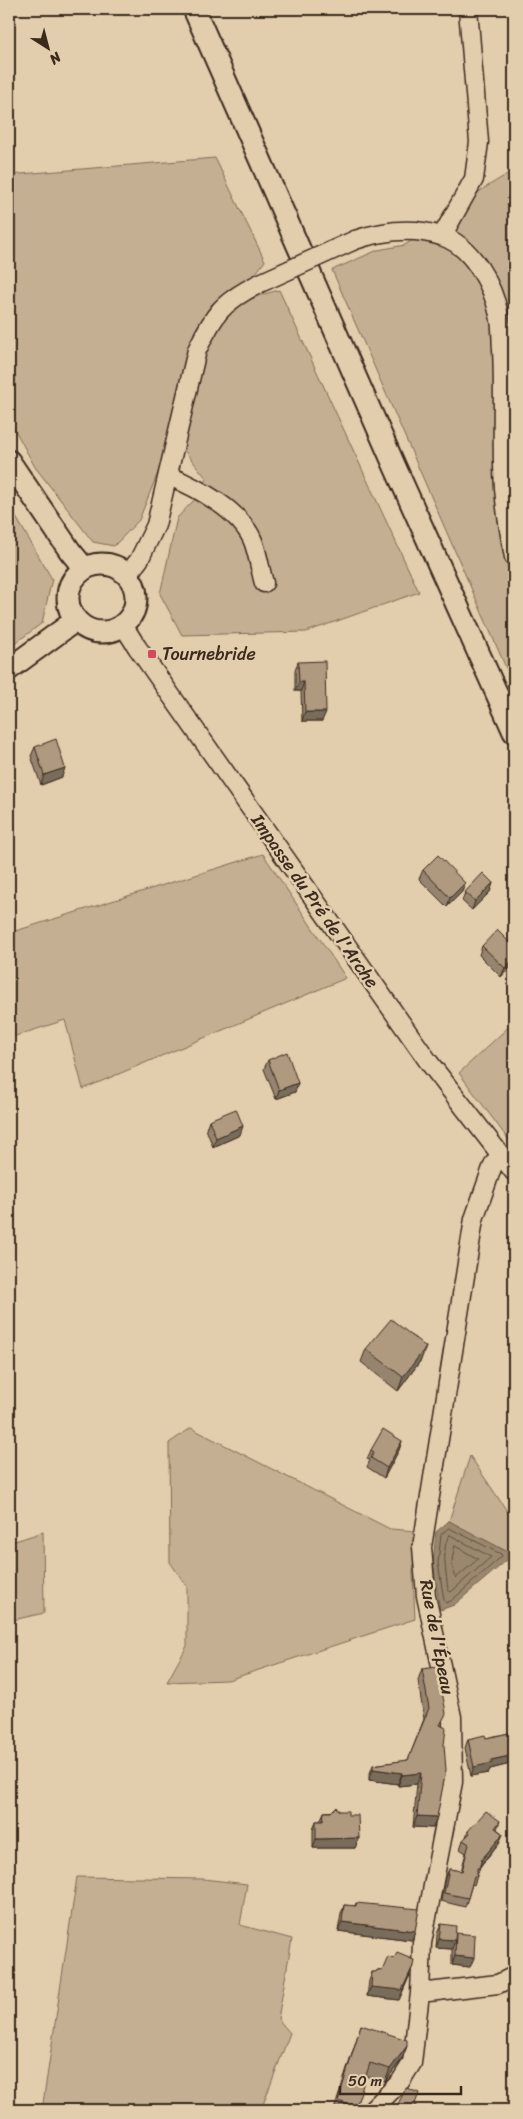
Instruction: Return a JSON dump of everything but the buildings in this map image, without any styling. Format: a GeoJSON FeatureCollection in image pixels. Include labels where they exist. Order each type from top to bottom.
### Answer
{"type":"FeatureCollection","features":[{"type":"Feature","properties":{"kind":"main road"},"geometry":{"type":"LineString","coordinates":[[194,9],[395,467],[514,732]]}},
{"type":"Feature","properties":{"kind":"main road"},"geometry":{"type":"LineString","coordinates":[[9,461],[70,551],[84,568]]}},
{"type":"Feature","properties":{"kind":"main road"},"geometry":{"type":"LineString","coordinates":[[95,564],[107,564],[118,567],[128,574],[134,584],[136,600],[131,616],[124,625],[104,632],[94,631],[84,627],[76,620],[70,610],[67,598],[69,587],[75,576],[84,568],[95,564]]}},
{"type":"Feature","properties":{"kind":"main road"},"geometry":{"type":"LineString","coordinates":[[9,669],[76,620]]}},
{"type":"Feature","properties":{"kind":"street"},"geometry":{"type":"LineString","coordinates":[[442,236],[474,179],[480,142],[468,9]]}},
{"type":"Feature","properties":{"kind":"street"},"geometry":{"type":"LineString","coordinates":[[128,574],[139,560],[156,525],[197,350],[221,307],[258,284],[355,240],[380,232],[412,231],[442,236],[462,249],[479,266],[492,290],[500,317],[503,465],[514,557]]}},
{"type":"Feature","properties":{"kind":"street"},"geometry":{"type":"LineString","coordinates":[[169,476],[195,486],[234,514],[253,540],[264,583]]}},
{"type":"Feature","properties":{"kind":"street","name":"Impasse du Pré de l'Arche"},"geometry":{"type":"LineString","coordinates":[[124,625],[143,655],[428,1061],[514,1172]]}},
{"type":"Feature","properties":{"kind":"street","name":"Rue de l'Épeau"},"geometry":{"type":"LineString","coordinates":[[372,2110],[400,2082],[412,2063],[420,1993],[422,1944],[453,1782],[452,1717],[426,1596],[422,1547],[474,1219],[492,1165],[500,1155]]}},
{"type":"Feature","properties":{"kind":"street"},"geometry":{"type":"LineString","coordinates":[[420,1993],[498,1984],[514,1976]]}},
{"type":"Feature","properties":{"kind":"shaded area"},"geometry":{"type":"Polygon","coordinates":[[[215,158],[265,261],[253,277],[231,288],[211,305],[195,330],[184,364],[159,470],[139,520],[114,546],[93,542],[35,467],[9,419],[9,175],[215,158]]]}},
{"type":"Feature","properties":{"kind":"shaded area"},"geometry":{"type":"Polygon","coordinates":[[[514,170],[514,686],[332,270],[378,250],[405,245],[483,189],[514,170]]]}},
{"type":"Feature","properties":{"kind":"shaded area"},"geometry":{"type":"Polygon","coordinates":[[[279,290],[419,592],[306,632],[182,635],[160,594],[177,518],[195,499],[207,479],[183,449],[197,376],[210,340],[230,312],[247,301],[279,290]]]}},
{"type":"Feature","properties":{"kind":"shaded area"},"geometry":{"type":"Polygon","coordinates":[[[9,505],[52,579],[42,623],[9,648],[9,505]]]}},
{"type":"Feature","properties":{"kind":"shaded area"},"geometry":{"type":"Polygon","coordinates":[[[263,854],[346,978],[83,1089],[65,1020],[9,1038],[9,933],[263,854]]]}},
{"type":"Feature","properties":{"kind":"shaded area"},"geometry":{"type":"Polygon","coordinates":[[[514,1022],[514,1147],[459,1073],[514,1022]]]}},
{"type":"Feature","properties":{"kind":"shaded area"},"geometry":{"type":"Polygon","coordinates":[[[191,1428],[390,1529],[416,1531],[413,1573],[415,1619],[228,1680],[167,1682],[187,1646],[187,1587],[170,1562],[169,1443],[191,1428]]]}},
{"type":"Feature","properties":{"kind":"shaded area"},"geometry":{"type":"Polygon","coordinates":[[[470,1456],[509,1514],[514,1516],[514,1555],[449,1521],[470,1456]]]}},
{"type":"Feature","properties":{"kind":"shaded area"},"geometry":{"type":"Polygon","coordinates":[[[43,1532],[44,1613],[9,1621],[9,1543],[43,1532]]]}},
{"type":"Feature","properties":{"kind":"shaded area"},"geometry":{"type":"Polygon","coordinates":[[[77,1877],[203,1879],[247,1884],[240,1925],[292,1939],[278,2019],[290,2033],[261,2110],[42,2110],[77,1877]]]}},
{"type":"Feature","properties":{"kind":"water"},"geometry":{"type":"Polygon","coordinates":[[[449,1521],[513,1555],[454,1605],[440,1610],[433,1563],[436,1532],[449,1521]]]}},
{"type":"Feature","properties":{"kind":"place","name":"Tournebride"},"geometry":{"type":"Point","coordinates":[152,654]}}]}
